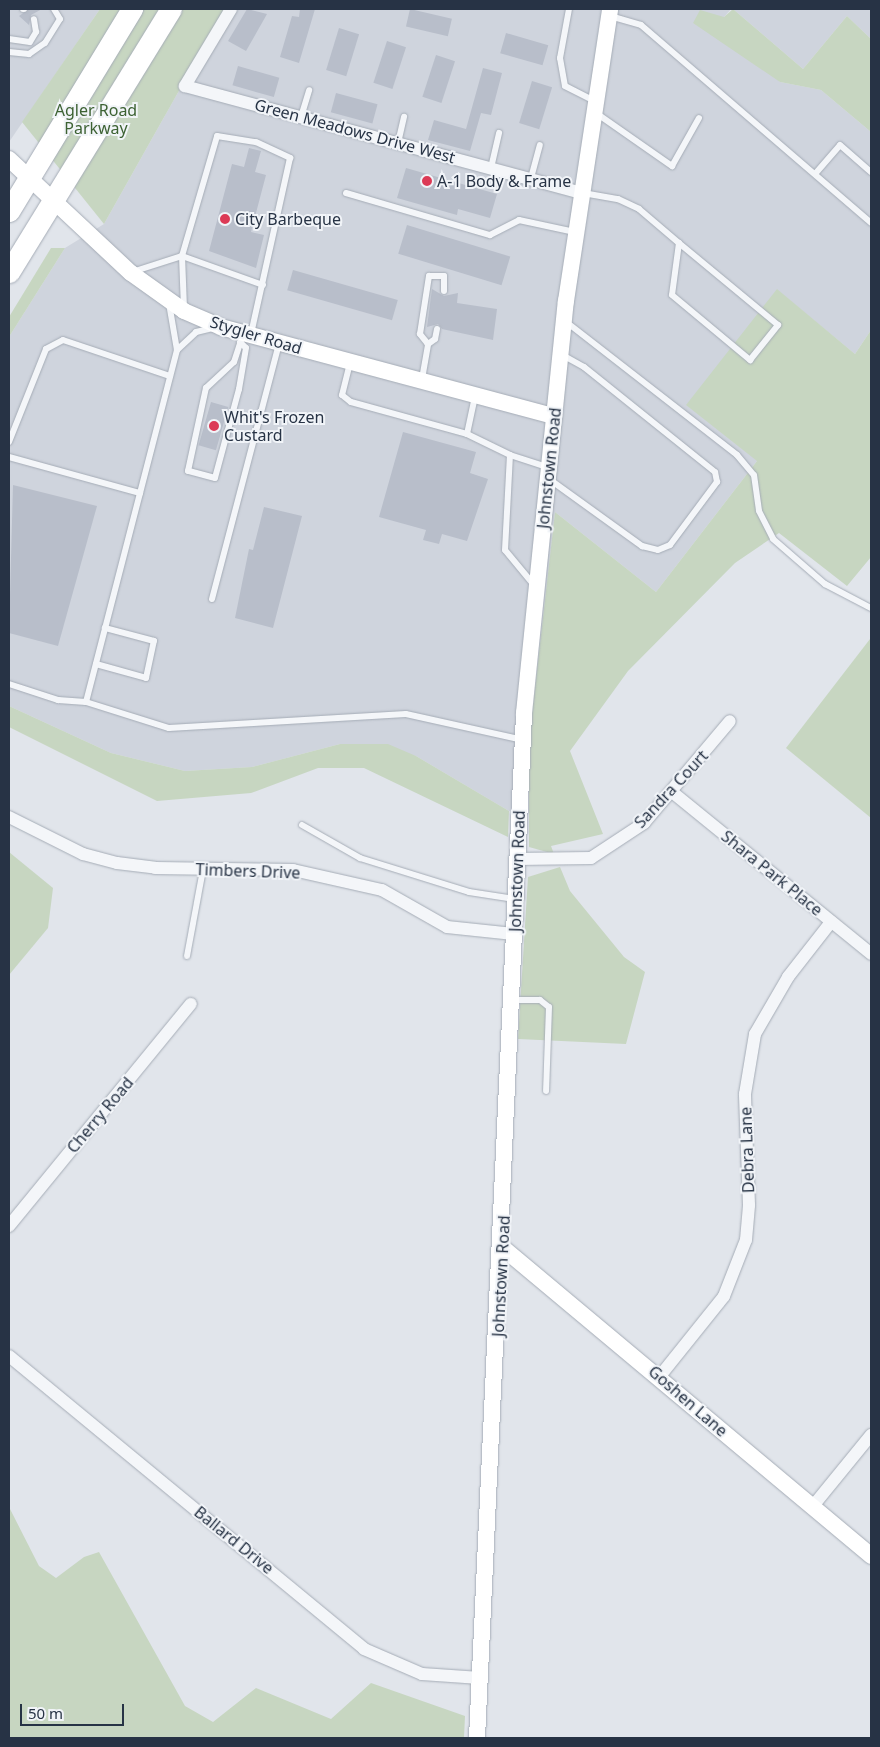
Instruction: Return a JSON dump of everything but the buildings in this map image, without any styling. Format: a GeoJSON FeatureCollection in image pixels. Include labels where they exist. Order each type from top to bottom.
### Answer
{"type":"FeatureCollection","features":[{"type":"Feature","properties":{"kind":"highway"},"geometry":{"type":"LineString","coordinates":[[9,211],[132,9]]}},
{"type":"Feature","properties":{"kind":"highway"},"geometry":{"type":"LineString","coordinates":[[9,272],[171,9]]}},
{"type":"Feature","properties":{"kind":"main road","name":"Johnstown Road"},"geometry":{"type":"LineString","coordinates":[[478,1738],[502,1248],[523,740],[564,321],[609,12]]}},
{"type":"Feature","properties":{"kind":"main road","name":"Stygler Road"},"geometry":{"type":"LineString","coordinates":[[9,159],[53,198],[131,273],[184,311],[245,336],[280,343],[554,416]]}},
{"type":"Feature","properties":{"kind":"main road","name":"Goshen Lane"},"geometry":{"type":"LineString","coordinates":[[502,1248],[660,1376],[871,1556]]}},
{"type":"Feature","properties":{"kind":"street","name":"Green Meadows Drive West"},"geometry":{"type":"LineString","coordinates":[[231,9],[185,86],[582,193]]}},
{"type":"Feature","properties":{"kind":"street","name":"Sandra Court"},"geometry":{"type":"LineString","coordinates":[[517,859],[591,858],[644,823],[730,721]]}},
{"type":"Feature","properties":{"kind":"street","name":"Shara Park Place"},"geometry":{"type":"LineString","coordinates":[[672,792],[871,954]]}},
{"type":"Feature","properties":{"kind":"street","name":"Timbers Drive"},"geometry":{"type":"LineString","coordinates":[[9,818],[83,854],[155,868],[293,870],[382,890],[447,927],[514,934]]}},
{"type":"Feature","properties":{"kind":"street","name":"Debra Lane"},"geometry":{"type":"LineString","coordinates":[[660,1376],[724,1296],[746,1240],[749,1205],[745,1094],[755,1034],[788,977],[831,922]]}},
{"type":"Feature","properties":{"kind":"street","name":"Cherry Road"},"geometry":{"type":"LineString","coordinates":[[9,1226],[191,1004]]}},
{"type":"Feature","properties":{"kind":"street","name":"Ballard Drive"},"geometry":{"type":"LineString","coordinates":[[9,1356],[364,1649],[422,1674],[480,1678]]}},
{"type":"Feature","properties":{"kind":"street"},"geometry":{"type":"LineString","coordinates":[[813,1506],[871,1435]]}},
{"type":"Feature","properties":{"kind":"lane"},"geometry":{"type":"LineString","coordinates":[[9,52],[29,54],[45,43],[60,19],[54,9]]}},
{"type":"Feature","properties":{"kind":"lane"},"geometry":{"type":"LineString","coordinates":[[569,9],[560,58],[565,86],[595,106],[672,166],[699,118]]}},
{"type":"Feature","properties":{"kind":"lane"},"geometry":{"type":"LineString","coordinates":[[609,12],[630,18],[641,25],[871,222]]}},
{"type":"Feature","properties":{"kind":"lane"},"geometry":{"type":"LineString","coordinates":[[9,39],[30,42],[36,32],[34,19]]}},
{"type":"Feature","properties":{"kind":"lane"},"geometry":{"type":"LineString","coordinates":[[301,117],[308,90]]}},
{"type":"Feature","properties":{"kind":"lane"},"geometry":{"type":"LineString","coordinates":[[398,143],[404,117]]}},
{"type":"Feature","properties":{"kind":"lane"},"geometry":{"type":"LineString","coordinates":[[491,168],[499,133]]}},
{"type":"Feature","properties":{"kind":"lane"},"geometry":{"type":"LineString","coordinates":[[184,311],[182,256],[217,136],[256,142],[290,158],[263,285],[234,362],[206,388],[188,471],[215,478],[239,389],[246,348],[245,336]]}},
{"type":"Feature","properties":{"kind":"lane"},"geometry":{"type":"LineString","coordinates":[[531,178],[540,145]]}},
{"type":"Feature","properties":{"kind":"lane"},"geometry":{"type":"LineString","coordinates":[[815,174],[840,145],[871,172]]}},
{"type":"Feature","properties":{"kind":"lane"},"geometry":{"type":"LineString","coordinates":[[346,193],[490,235],[519,220],[576,233]]}},
{"type":"Feature","properties":{"kind":"lane"},"geometry":{"type":"LineString","coordinates":[[582,193],[618,199],[639,209],[778,325],[750,360],[672,295],[679,243]]}},
{"type":"Feature","properties":{"kind":"lane"},"geometry":{"type":"LineString","coordinates":[[131,273],[182,256],[263,285]]}},
{"type":"Feature","properties":{"kind":"lane"},"geometry":{"type":"LineString","coordinates":[[428,344],[420,334],[429,276],[444,276],[444,291]]}},
{"type":"Feature","properties":{"kind":"lane"},"geometry":{"type":"LineString","coordinates":[[86,702],[177,350],[168,301]]}},
{"type":"Feature","properties":{"kind":"lane"},"geometry":{"type":"LineString","coordinates":[[564,321],[586,333],[737,455],[754,475],[759,511],[773,539],[824,584],[871,608]]}},
{"type":"Feature","properties":{"kind":"lane"},"geometry":{"type":"LineString","coordinates":[[177,350],[196,332],[221,327]]}},
{"type":"Feature","properties":{"kind":"lane"},"geometry":{"type":"LineString","coordinates":[[422,381],[428,344],[435,339],[437,329]]}},
{"type":"Feature","properties":{"kind":"lane"},"geometry":{"type":"LineString","coordinates":[[9,442],[46,349],[63,340],[170,376]]}},
{"type":"Feature","properties":{"kind":"lane"},"geometry":{"type":"LineString","coordinates":[[212,599],[280,343]]}},
{"type":"Feature","properties":{"kind":"lane"},"geometry":{"type":"LineString","coordinates":[[350,362],[342,396],[351,402],[467,434],[548,473],[642,546],[658,550],[670,545],[717,482],[708,466],[584,367],[560,355]]}},
{"type":"Feature","properties":{"kind":"lane"},"geometry":{"type":"LineString","coordinates":[[467,434],[475,395]]}},
{"type":"Feature","properties":{"kind":"lane"},"geometry":{"type":"LineString","coordinates":[[510,455],[505,550],[537,588]]}},
{"type":"Feature","properties":{"kind":"lane"},"geometry":{"type":"LineString","coordinates":[[9,457],[140,493]]}},
{"type":"Feature","properties":{"kind":"lane"},"geometry":{"type":"LineString","coordinates":[[96,664],[146,678],[154,641],[105,628]]}},
{"type":"Feature","properties":{"kind":"lane"},"geometry":{"type":"LineString","coordinates":[[9,684],[58,700],[86,702],[169,728],[406,714],[523,740]]}},
{"type":"Feature","properties":{"kind":"lane"},"geometry":{"type":"LineString","coordinates":[[302,825],[360,858],[469,892],[515,899]]}},
{"type":"Feature","properties":{"kind":"lane"},"geometry":{"type":"LineString","coordinates":[[187,956],[203,870]]}},
{"type":"Feature","properties":{"kind":"lane"},"geometry":{"type":"LineString","coordinates":[[512,1000],[540,1000],[549,1007],[546,1091]]}},
{"type":"Feature","properties":{"kind":"shaded area"},"geometry":{"type":"Polygon","coordinates":[[[9,9],[100,9],[9,142],[9,9]]]}},
{"type":"Feature","properties":{"kind":"shaded area"},"geometry":{"type":"Polygon","coordinates":[[[225,9],[731,9],[724,17],[780,82],[821,90],[871,132],[871,330],[855,354],[777,290],[757,461],[656,592],[555,512],[529,740],[528,815],[509,811],[416,756],[340,744],[252,767],[185,771],[111,753],[9,706],[9,337],[65,248],[104,224],[225,9]]]}},
{"type":"Feature","properties":{"kind":"shaded area"},"geometry":{"type":"Polygon","coordinates":[[[733,9],[871,9],[871,39],[847,16],[803,69],[733,9]]]}},
{"type":"Feature","properties":{"kind":"green space","name":"Agler Road Parkway"},"geometry":{"type":"Polygon","coordinates":[[[100,9],[225,9],[104,224],[22,122],[100,9]]]}},
{"type":"Feature","properties":{"kind":"green space"},"geometry":{"type":"Polygon","coordinates":[[[733,9],[803,69],[847,16],[871,39],[871,132],[821,90],[780,82],[693,23],[700,10],[724,17],[733,9]]]}},
{"type":"Feature","properties":{"kind":"green space"},"geometry":{"type":"Polygon","coordinates":[[[51,248],[65,248],[9,337],[9,317],[51,248]]]}},
{"type":"Feature","properties":{"kind":"green space"},"geometry":{"type":"Polygon","coordinates":[[[777,289],[855,354],[871,330],[871,557],[847,586],[779,533],[735,563],[628,671],[570,751],[603,834],[551,846],[554,854],[529,847],[529,740],[555,512],[656,592],[757,461],[686,405],[777,289]]]}},
{"type":"Feature","properties":{"kind":"green space"},"geometry":{"type":"Polygon","coordinates":[[[871,640],[871,818],[786,748],[871,640]]]}},
{"type":"Feature","properties":{"kind":"green space"},"geometry":{"type":"Polygon","coordinates":[[[9,706],[111,753],[185,771],[252,767],[340,744],[388,744],[416,756],[509,811],[508,837],[364,768],[318,768],[251,793],[157,801],[9,727],[9,706]]]}},
{"type":"Feature","properties":{"kind":"green space"},"geometry":{"type":"Polygon","coordinates":[[[9,852],[53,888],[48,928],[9,975],[9,852]]]}},
{"type":"Feature","properties":{"kind":"green space"},"geometry":{"type":"Polygon","coordinates":[[[560,867],[570,891],[624,957],[645,972],[626,1044],[518,1039],[528,877],[560,867]]]}},
{"type":"Feature","properties":{"kind":"green space"},"geometry":{"type":"Polygon","coordinates":[[[9,1507],[39,1566],[56,1578],[84,1557],[99,1552],[185,1706],[213,1722],[256,1688],[331,1719],[371,1683],[465,1716],[464,1738],[9,1738],[9,1507]]]}},
{"type":"Feature","properties":{"kind":"place","name":"A-1 Body & Frame"},"geometry":{"type":"Point","coordinates":[427,181]}},
{"type":"Feature","properties":{"kind":"place","name":"City Barbeque"},"geometry":{"type":"Point","coordinates":[225,219]}},
{"type":"Feature","properties":{"kind":"place","name":"Whit's Frozen Custard"},"geometry":{"type":"Point","coordinates":[214,426]}}]}
